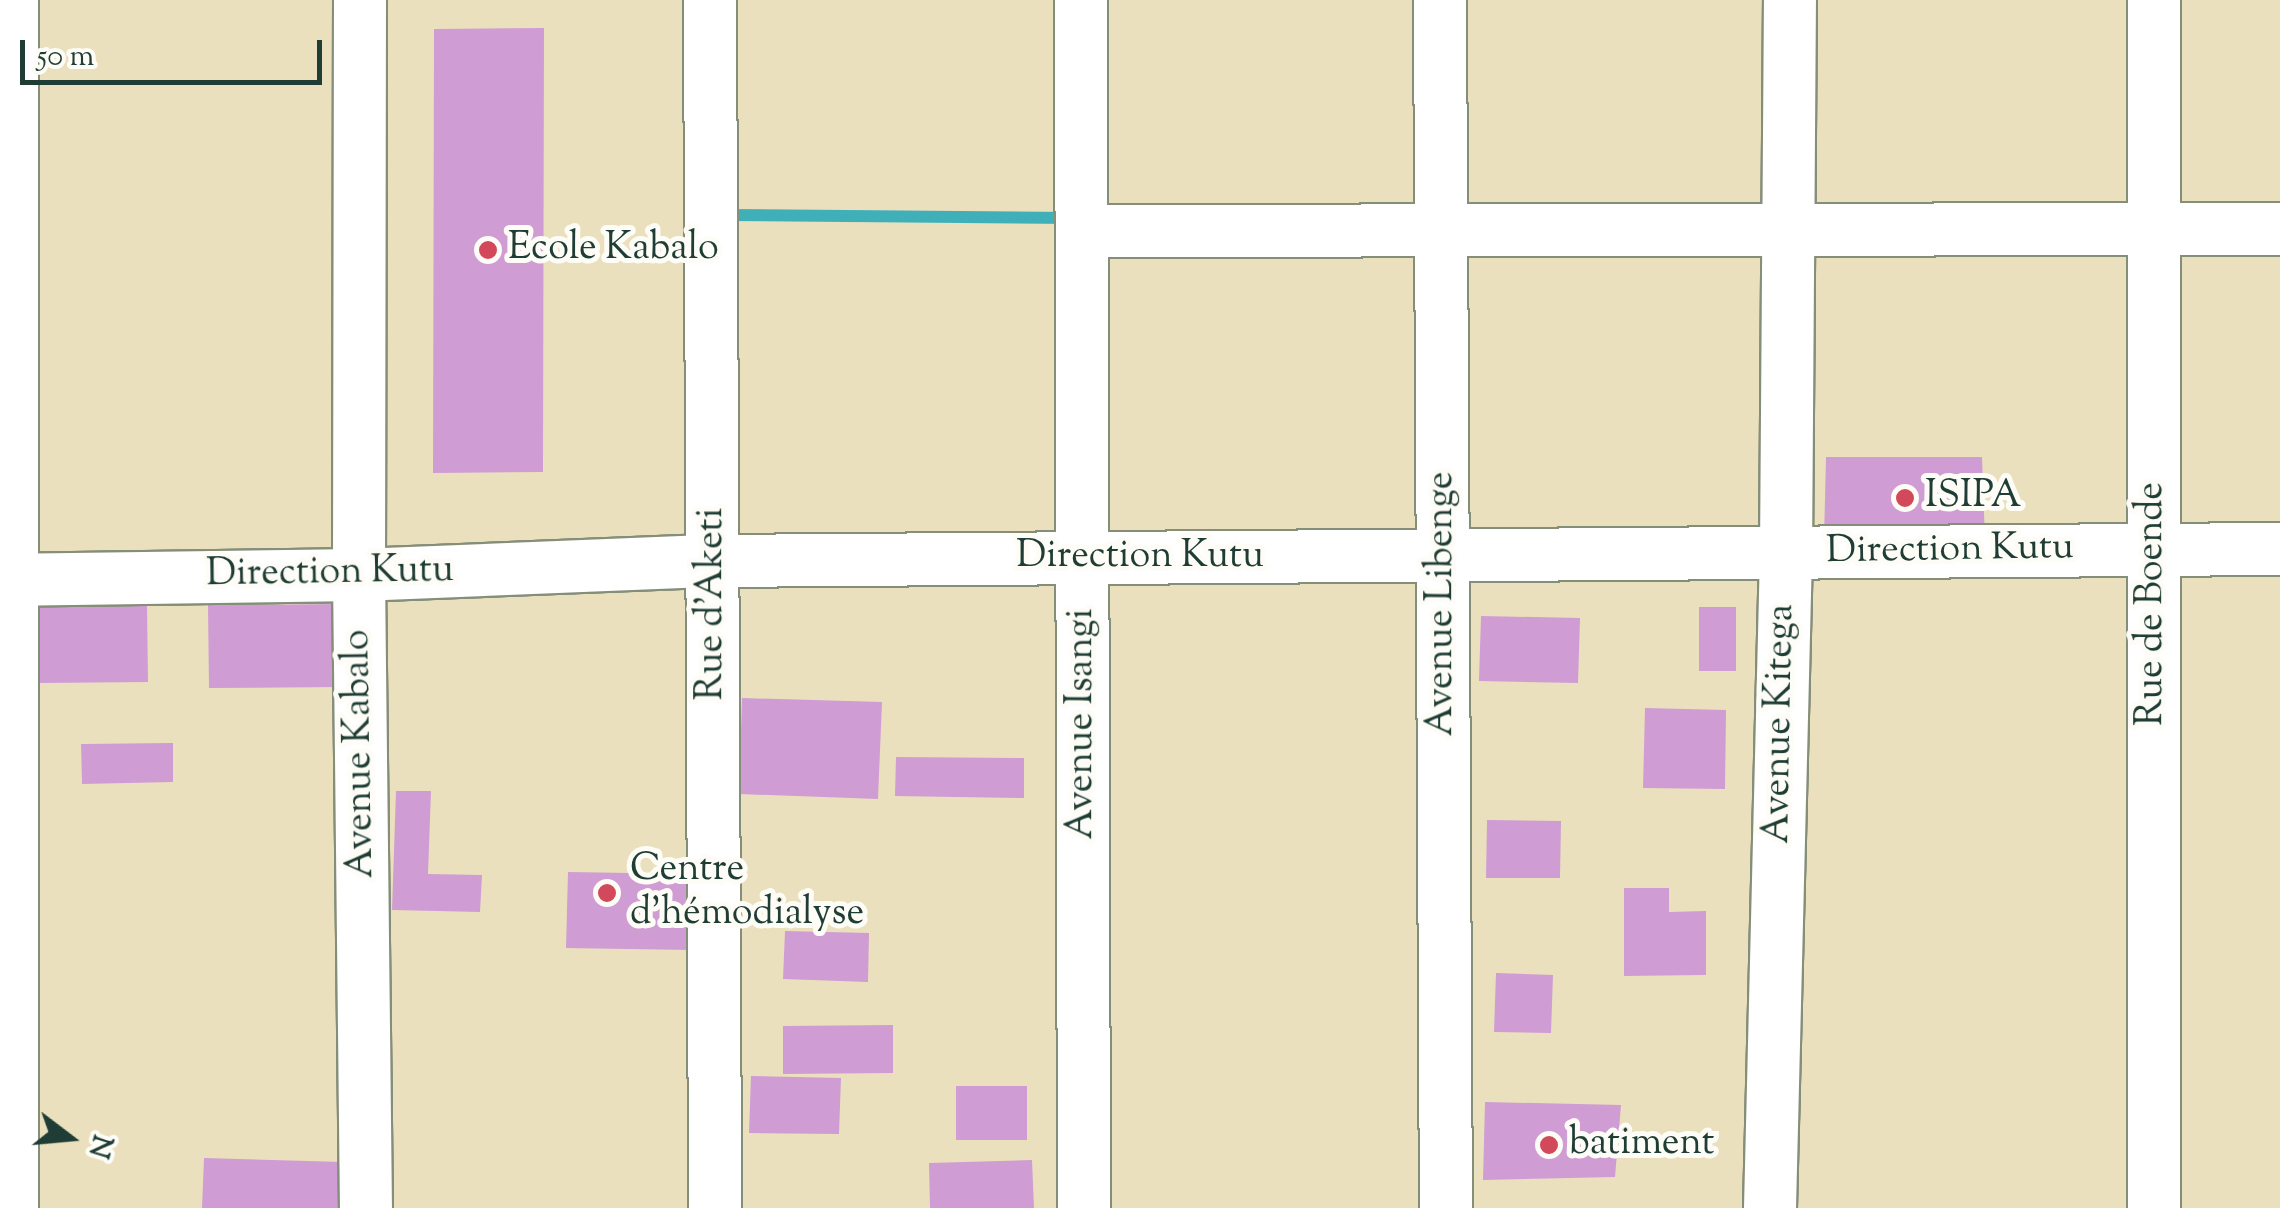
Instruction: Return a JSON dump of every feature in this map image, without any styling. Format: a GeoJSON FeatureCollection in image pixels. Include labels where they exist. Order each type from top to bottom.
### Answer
{"type":"FeatureCollection","features":[{"type":"Feature","properties":{"kind":"street"},"geometry":{"type":"LineString","coordinates":[[12,0],[5,580],[12,1208]]}},
{"type":"Feature","properties":{"kind":"street","name":"Avenue Kabalo"},"geometry":{"type":"LineString","coordinates":[[360,0],[366,1208]]}},
{"type":"Feature","properties":{"kind":"street","name":"Rue d'Aketi"},"geometry":{"type":"LineString","coordinates":[[710,0],[715,1208]]}},
{"type":"Feature","properties":{"kind":"street","name":"Avenue Isangi"},"geometry":{"type":"LineString","coordinates":[[1081,0],[1084,1208]]}},
{"type":"Feature","properties":{"kind":"street","name":"Avenue Libenge"},"geometry":{"type":"LineString","coordinates":[[1440,0],[1446,1208]]}},
{"type":"Feature","properties":{"kind":"street","name":"Avenue Kitega"},"geometry":{"type":"LineString","coordinates":[[1770,1208],[1786,554],[1790,0]]}},
{"type":"Feature","properties":{"kind":"street","name":"Rue de Boende"},"geometry":{"type":"LineString","coordinates":[[2154,0],[2154,1208]]}},
{"type":"Feature","properties":{"kind":"street"},"geometry":{"type":"LineString","coordinates":[[1082,231],[1440,227],[2280,228]]}},
{"type":"Feature","properties":{"kind":"street","name":"Direction Kutu"},"geometry":{"type":"LineString","coordinates":[[5,580],[360,575],[714,562],[1442,559],[2280,549]]}},
{"type":"Feature","properties":{"kind":"building","name":"Ecole Kabalo"},"geometry":{"type":"Polygon","coordinates":[[[544,28],[543,472],[433,473],[434,29],[544,28]]]}},
{"type":"Feature","properties":{"kind":"building","name":"ISIPA"},"geometry":{"type":"Polygon","coordinates":[[[1826,457],[1982,457],[1985,540],[1824,540],[1826,457]]]}},
{"type":"Feature","properties":{"kind":"building"},"geometry":{"type":"Polygon","coordinates":[[[343,604],[343,687],[209,688],[208,605],[343,604]]]}},
{"type":"Feature","properties":{"kind":"building"},"geometry":{"type":"Polygon","coordinates":[[[147,605],[148,682],[39,683],[38,607],[147,605]]]}},
{"type":"Feature","properties":{"kind":"building"},"geometry":{"type":"Polygon","coordinates":[[[1699,607],[1736,607],[1736,671],[1699,671],[1699,607]]]}},
{"type":"Feature","properties":{"kind":"building"},"geometry":{"type":"Polygon","coordinates":[[[1481,616],[1580,618],[1578,683],[1479,681],[1481,616]]]}},
{"type":"Feature","properties":{"kind":"building"},"geometry":{"type":"Polygon","coordinates":[[[742,698],[882,702],[878,799],[739,794],[742,698]]]}},
{"type":"Feature","properties":{"kind":"building"},"geometry":{"type":"Polygon","coordinates":[[[1645,708],[1726,710],[1725,789],[1643,788],[1645,708]]]}},
{"type":"Feature","properties":{"kind":"building"},"geometry":{"type":"Polygon","coordinates":[[[173,743],[173,782],[82,784],[81,744],[173,743]]]}},
{"type":"Feature","properties":{"kind":"building"},"geometry":{"type":"Polygon","coordinates":[[[896,757],[1024,758],[1024,798],[895,796],[896,757]]]}},
{"type":"Feature","properties":{"kind":"building"},"geometry":{"type":"Polygon","coordinates":[[[396,791],[431,791],[428,874],[482,875],[480,912],[392,910],[396,791]]]}},
{"type":"Feature","properties":{"kind":"building"},"geometry":{"type":"Polygon","coordinates":[[[1487,820],[1561,821],[1560,878],[1486,878],[1487,820]]]}},
{"type":"Feature","properties":{"kind":"building"},"geometry":{"type":"Polygon","coordinates":[[[568,872],[691,874],[690,950],[566,948],[568,872]]]}},
{"type":"Feature","properties":{"kind":"building"},"geometry":{"type":"Polygon","coordinates":[[[1624,888],[1669,888],[1669,912],[1706,911],[1706,975],[1624,976],[1624,888]]]}},
{"type":"Feature","properties":{"kind":"building"},"geometry":{"type":"Polygon","coordinates":[[[785,931],[869,933],[868,982],[783,979],[785,931]]]}},
{"type":"Feature","properties":{"kind":"building"},"geometry":{"type":"Polygon","coordinates":[[[1496,973],[1553,975],[1551,1033],[1494,1032],[1496,973]]]}},
{"type":"Feature","properties":{"kind":"building"},"geometry":{"type":"Polygon","coordinates":[[[893,1025],[893,1073],[783,1074],[783,1026],[893,1025]]]}},
{"type":"Feature","properties":{"kind":"building"},"geometry":{"type":"Polygon","coordinates":[[[751,1076],[841,1078],[839,1134],[749,1133],[751,1076]]]}},
{"type":"Feature","properties":{"kind":"building"},"geometry":{"type":"Polygon","coordinates":[[[956,1086],[1027,1086],[1027,1140],[956,1140],[956,1086]]]}},
{"type":"Feature","properties":{"kind":"building","name":"batiment"},"geometry":{"type":"Polygon","coordinates":[[[1485,1102],[1621,1105],[1615,1177],[1483,1180],[1485,1102]]]}},
{"type":"Feature","properties":{"kind":"building"},"geometry":{"type":"Polygon","coordinates":[[[204,1158],[343,1162],[342,1208],[202,1208],[204,1158]]]}},
{"type":"Feature","properties":{"kind":"building"},"geometry":{"type":"Polygon","coordinates":[[[1032,1160],[1034,1208],[930,1208],[929,1163],[1032,1160]]]}},
{"type":"Feature","properties":{"kind":"waterway"},"geometry":{"type":"LineString","coordinates":[[723,215],[1073,218]]}},
{"type":"Feature","properties":{"kind":"place","name":"Ecole Kabalo"},"geometry":{"type":"Point","coordinates":[488,250]}},
{"type":"Feature","properties":{"kind":"place","name":"ISIPA"},"geometry":{"type":"Point","coordinates":[1905,498]}},
{"type":"Feature","properties":{"kind":"place","name":"Centre d'hémodialyse"},"geometry":{"type":"Point","coordinates":[607,893]}},
{"type":"Feature","properties":{"kind":"place","name":"batiment"},"geometry":{"type":"Point","coordinates":[1549,1145]}}]}
